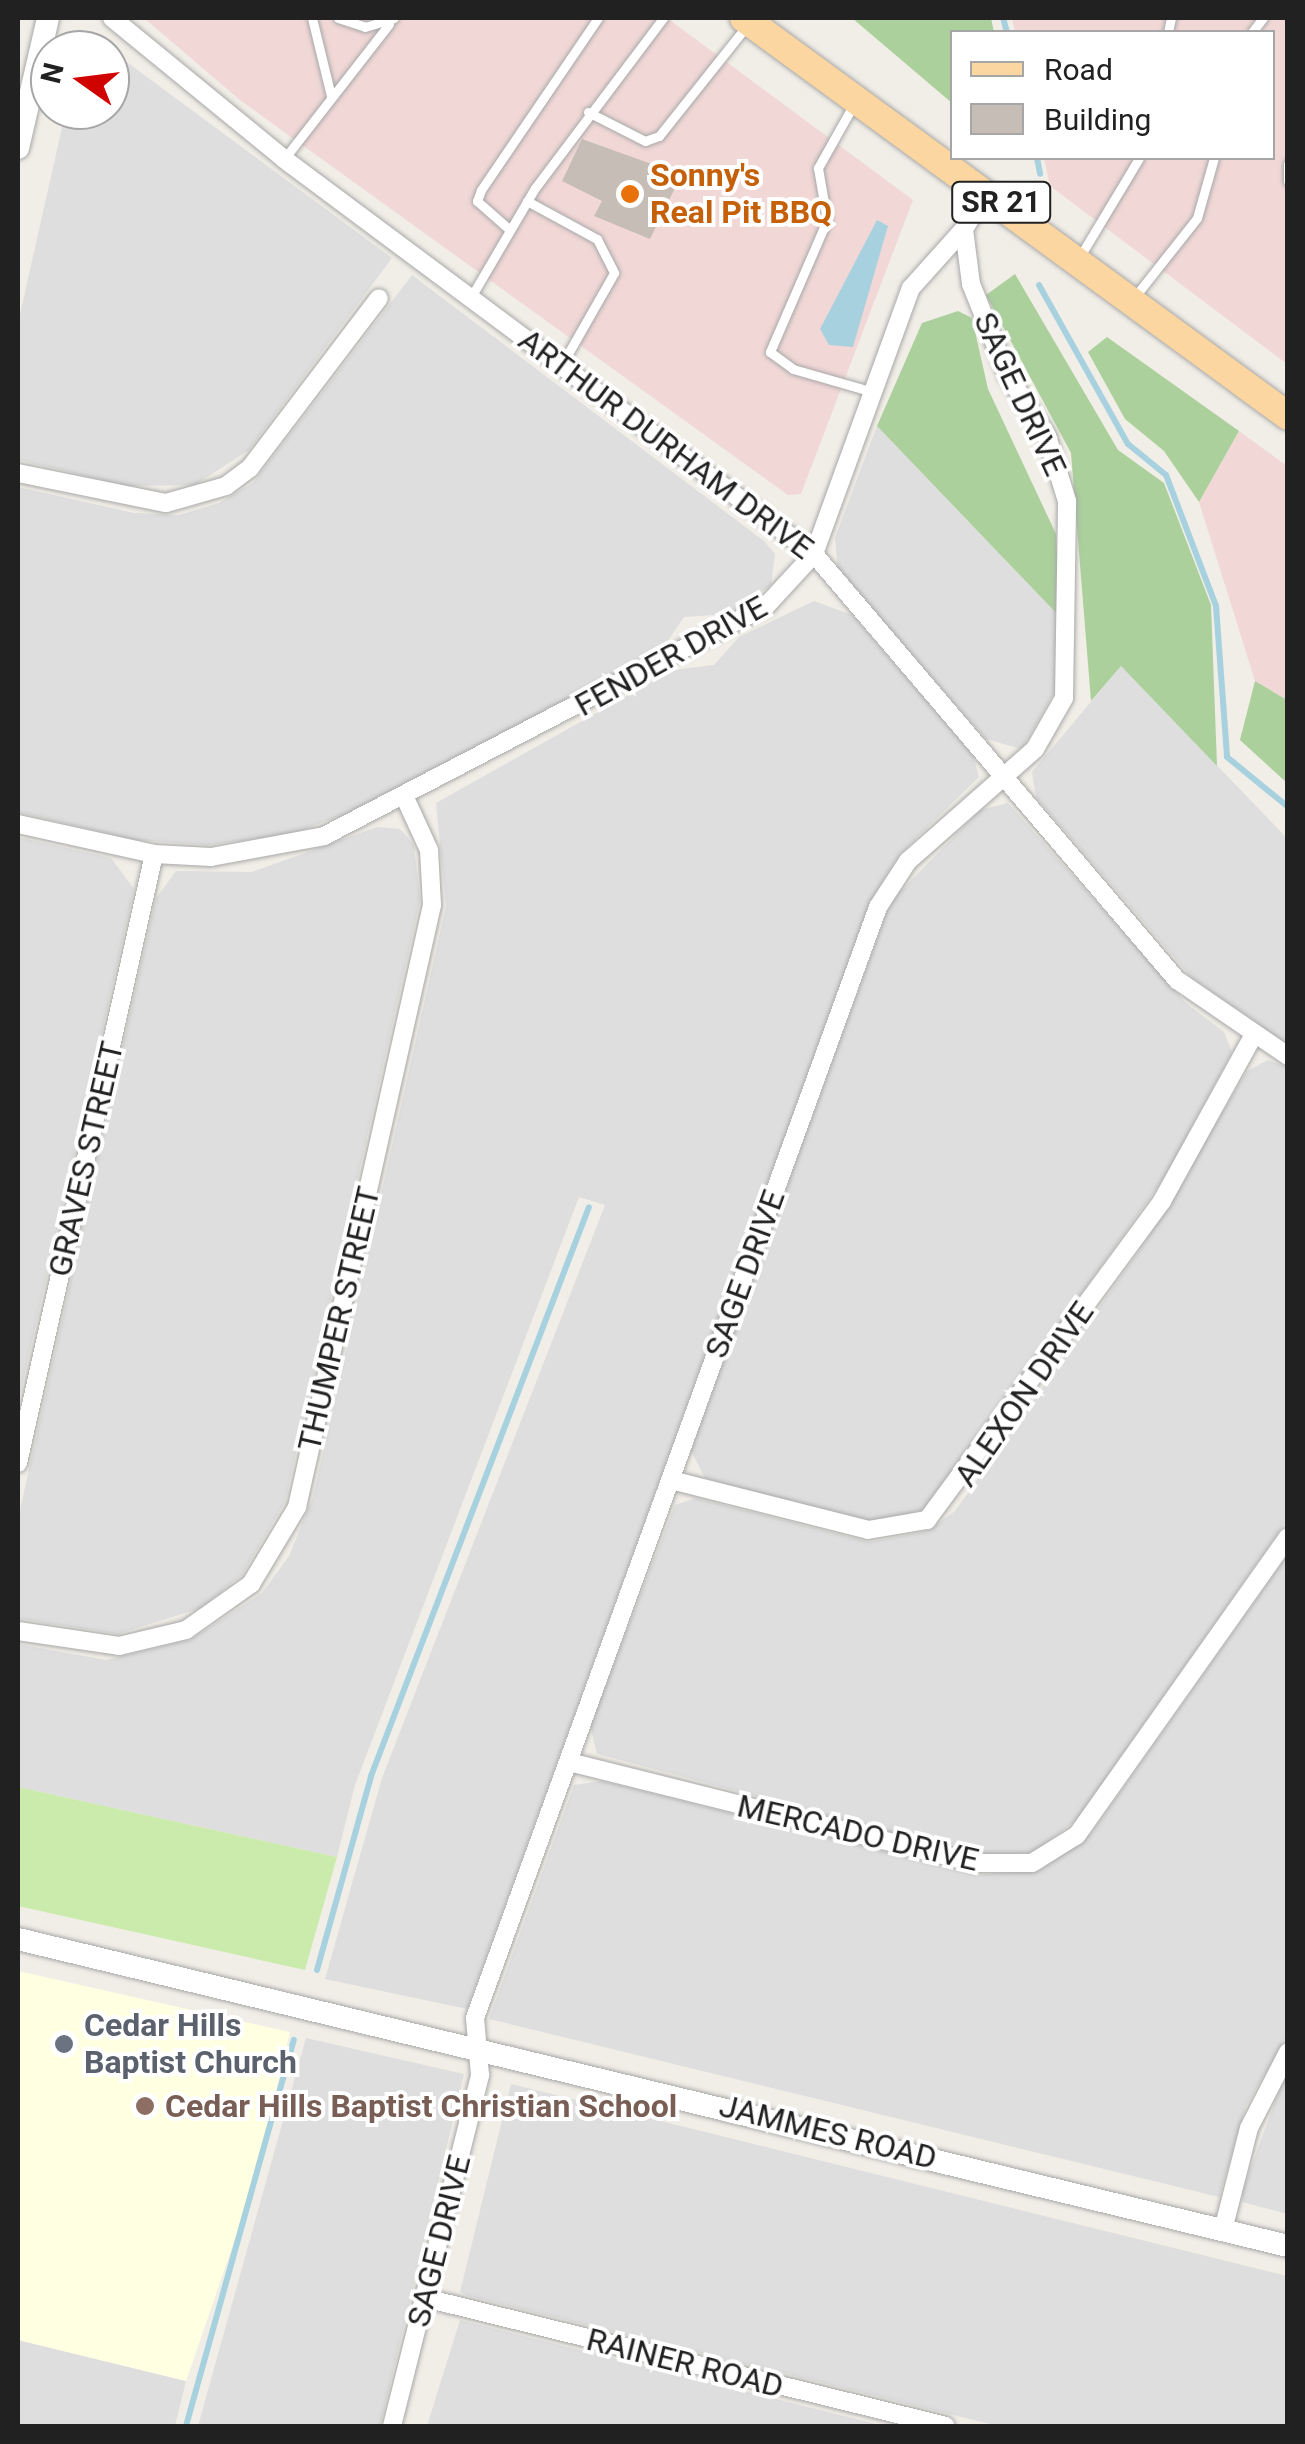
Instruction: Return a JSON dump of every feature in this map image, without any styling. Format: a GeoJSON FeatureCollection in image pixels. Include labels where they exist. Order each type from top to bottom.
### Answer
{"type":"FeatureCollection","features":[{"type":"Feature","properties":{"kind":"main road","name":"SR 21"},"geometry":{"type":"LineString","coordinates":[[749,19],[1288,416]]}},
{"type":"Feature","properties":{"kind":"street"},"geometry":{"type":"LineString","coordinates":[[18,148],[48,18]]}},
{"type":"Feature","properties":{"kind":"street","name":"ARTHUR DURHAM DRIVE"},"geometry":{"type":"LineString","coordinates":[[112,18],[284,159],[814,554],[1178,980],[1252,1038],[1288,1056]]}},
{"type":"Feature","properties":{"kind":"street"},"geometry":{"type":"LineString","coordinates":[[964,229],[987,192]]}},
{"type":"Feature","properties":{"kind":"street","name":"FENDER DRIVE"},"geometry":{"type":"LineString","coordinates":[[18,824],[154,854],[271,850],[406,800],[766,606],[814,554],[911,288],[964,229]]}},
{"type":"Feature","properties":{"kind":"street","name":"SAGE DRIVE"},"geometry":{"type":"LineString","coordinates":[[392,2426],[480,2075],[476,2018],[878,907],[908,861],[1004,777],[1054,722],[1069,676],[1067,501],[1048,436],[990,341],[964,229]]}},
{"type":"Feature","properties":{"kind":"street"},"geometry":{"type":"LineString","coordinates":[[18,473],[166,503],[226,486],[250,468],[378,298]]}},
{"type":"Feature","properties":{"kind":"street","name":"THUMPER STREET"},"geometry":{"type":"LineString","coordinates":[[18,1631],[119,1646],[186,1630],[251,1584],[291,1521],[432,905],[430,850],[406,800]]}},
{"type":"Feature","properties":{"kind":"street","name":"GRAVES STREET"},"geometry":{"type":"LineString","coordinates":[[18,1463],[154,854]]}},
{"type":"Feature","properties":{"kind":"street","name":"ALEXON DRIVE"},"geometry":{"type":"LineString","coordinates":[[671,1480],[868,1530],[927,1520],[1162,1201],[1252,1038]]}},
{"type":"Feature","properties":{"kind":"street","name":"MERCADO DRIVE"},"geometry":{"type":"LineString","coordinates":[[569,1762],[972,1862],[1032,1863],[1076,1835],[1288,1537]]}},
{"type":"Feature","properties":{"kind":"street","name":"JAMMES ROAD"},"geometry":{"type":"LineString","coordinates":[[18,1939],[478,2046],[1288,2246]]}},
{"type":"Feature","properties":{"kind":"street"},"geometry":{"type":"LineString","coordinates":[[1223,2230],[1248,2128],[1288,2052]]}},
{"type":"Feature","properties":{"kind":"street","name":"RAINER ROAD"},"geometry":{"type":"LineString","coordinates":[[425,2298],[946,2426]]}},
{"type":"Feature","properties":{"kind":"lane"},"geometry":{"type":"LineString","coordinates":[[312,18],[331,96]]}},
{"type":"Feature","properties":{"kind":"lane"},"geometry":{"type":"LineString","coordinates":[[338,18],[392,21]]}},
{"type":"Feature","properties":{"kind":"lane"},"geometry":{"type":"LineString","coordinates":[[510,230],[477,201],[481,190],[598,18]]}},
{"type":"Feature","properties":{"kind":"lane"},"geometry":{"type":"LineString","coordinates":[[470,296],[527,201],[588,112],[664,18]]}},
{"type":"Feature","properties":{"kind":"lane"},"geometry":{"type":"LineString","coordinates":[[588,112],[645,141],[660,136],[749,19]]}},
{"type":"Feature","properties":{"kind":"lane"},"geometry":{"type":"LineString","coordinates":[[284,159],[392,21]]}},
{"type":"Feature","properties":{"kind":"lane"},"geometry":{"type":"LineString","coordinates":[[857,100],[818,168],[828,220],[770,352],[793,369],[873,392]]}},
{"type":"Feature","properties":{"kind":"lane"},"geometry":{"type":"LineString","coordinates":[[1078,260],[1138,160]]}},
{"type":"Feature","properties":{"kind":"lane"},"geometry":{"type":"LineString","coordinates":[[1132,301],[1196,218],[1213,160]]}},
{"type":"Feature","properties":{"kind":"lane"},"geometry":{"type":"LineString","coordinates":[[1288,164],[1288,181]]}},
{"type":"Feature","properties":{"kind":"lane"},"geometry":{"type":"LineString","coordinates":[[527,201],[597,239],[614,273],[561,366]]}},
{"type":"Feature","properties":{"kind":"shaded area"},"geometry":{"type":"Polygon","coordinates":[[[144,18],[667,18],[913,200],[801,494],[788,495],[241,101],[144,18]]]}},
{"type":"Feature","properties":{"kind":"shaded area"},"geometry":{"type":"Polygon","coordinates":[[[1012,18],[1287,18],[1287,364],[1050,186],[1044,160],[1275,160],[1275,30],[1015,30],[1012,18]]]}},
{"type":"Feature","properties":{"kind":"shaded area"},"geometry":{"type":"Polygon","coordinates":[[[130,64],[392,258],[249,450],[195,485],[128,486],[18,460],[18,323],[61,130],[130,130],[130,64]]]}},
{"type":"Feature","properties":{"kind":"shaded area"},"geometry":{"type":"Polygon","coordinates":[[[412,275],[764,541],[775,554],[771,585],[730,614],[684,617],[661,651],[362,808],[291,834],[209,845],[136,840],[18,812],[18,487],[134,513],[179,515],[219,503],[253,483],[412,275]]]}},
{"type":"Feature","properties":{"kind":"shaded area"},"geometry":{"type":"Polygon","coordinates":[[[877,426],[1060,617],[1059,684],[1022,749],[986,739],[838,570],[835,538],[877,426]]]}},
{"type":"Feature","properties":{"kind":"shaded area"},"geometry":{"type":"Polygon","coordinates":[[[1239,431],[1287,466],[1287,700],[1255,681],[1199,502],[1239,431]]]}},
{"type":"Feature","properties":{"kind":"shaded area"},"geometry":{"type":"Polygon","coordinates":[[[814,601],[852,615],[973,755],[979,777],[899,855],[869,904],[467,2009],[325,1979],[382,1778],[605,1205],[579,1197],[355,1785],[337,1857],[18,1787],[18,1644],[106,1660],[190,1640],[262,1593],[289,1556],[313,1497],[446,906],[436,803],[673,670],[714,665],[739,637],[814,601]]]}},
{"type":"Feature","properties":{"kind":"shaded area"},"geometry":{"type":"Polygon","coordinates":[[[1121,666],[1287,838],[1287,1044],[1191,977],[1036,797],[1032,772],[1121,666]]]}},
{"type":"Feature","properties":{"kind":"shaded area"},"geometry":{"type":"Polygon","coordinates":[[[1008,803],[1186,1003],[1224,1032],[1232,1052],[1165,1177],[927,1508],[885,1522],[854,1519],[705,1478],[691,1451],[891,901],[980,810],[1008,803]]]}},
{"type":"Feature","properties":{"kind":"shaded area"},"geometry":{"type":"Polygon","coordinates":[[[377,827],[400,829],[414,845],[420,901],[285,1502],[242,1575],[201,1608],[118,1634],[20,1619],[18,1519],[156,898],[176,871],[252,872],[377,827]]]}},
{"type":"Feature","properties":{"kind":"shaded area"},"geometry":{"type":"Polygon","coordinates":[[[18,837],[111,858],[134,889],[18,1404],[18,837]]]}},
{"type":"Feature","properties":{"kind":"shaded area"},"geometry":{"type":"Polygon","coordinates":[[[1268,1060],[1287,1067],[1287,1520],[1076,1820],[1034,1852],[985,1857],[597,1754],[590,1726],[675,1505],[696,1498],[869,1542],[928,1531],[955,1511],[1144,1244],[1247,1071],[1268,1060]]]}},
{"type":"Feature","properties":{"kind":"shaded area"},"geometry":{"type":"Polygon","coordinates":[[[1287,1556],[1287,2036],[1246,2106],[1219,2197],[489,2019],[574,1785],[602,1781],[977,1875],[1041,1870],[1091,1834],[1287,1556]]]}},
{"type":"Feature","properties":{"kind":"shaded area","name":"Cedar Hills Baptist Christian School"},"geometry":{"type":"Polygon","coordinates":[[[18,1971],[290,2032],[255,2181],[186,2381],[18,2340],[18,1971]]]}},
{"type":"Feature","properties":{"kind":"shaded area"},"geometry":{"type":"Polygon","coordinates":[[[306,2038],[464,2074],[380,2426],[198,2426],[306,2038]]]}},
{"type":"Feature","properties":{"kind":"shaded area"},"geometry":{"type":"Polygon","coordinates":[[[1287,2069],[1287,2214],[1243,2202],[1242,2192],[1287,2069]]]}},
{"type":"Feature","properties":{"kind":"shaded area"},"geometry":{"type":"Polygon","coordinates":[[[511,2084],[1287,2276],[1287,2426],[998,2426],[468,2296],[460,2292],[511,2084]]]}},
{"type":"Feature","properties":{"kind":"shaded area"},"geometry":{"type":"Polygon","coordinates":[[[460,2320],[884,2426],[427,2426],[460,2320]]]}},
{"type":"Feature","properties":{"kind":"shaded area"},"geometry":{"type":"Polygon","coordinates":[[[18,2340],[186,2381],[175,2426],[18,2426],[18,2340]]]}},
{"type":"Feature","properties":{"kind":"green space"},"geometry":{"type":"Polygon","coordinates":[[[852,18],[991,18],[994,30],[950,30],[950,101],[852,18]]]}},
{"type":"Feature","properties":{"kind":"green space"},"geometry":{"type":"Polygon","coordinates":[[[1015,274],[1118,450],[1164,483],[1211,605],[1217,766],[1121,666],[1091,701],[1071,453],[986,295],[1015,274]]]}},
{"type":"Feature","properties":{"kind":"green space"},"geometry":{"type":"Polygon","coordinates":[[[958,311],[972,318],[988,389],[1056,534],[1060,617],[877,426],[922,323],[958,311]]]}},
{"type":"Feature","properties":{"kind":"green space"},"geometry":{"type":"Polygon","coordinates":[[[1107,337],[1239,431],[1199,502],[1164,451],[1125,419],[1088,352],[1107,337]]]}},
{"type":"Feature","properties":{"kind":"green space"},"geometry":{"type":"Polygon","coordinates":[[[1255,681],[1287,700],[1287,783],[1240,740],[1255,681]]]}},
{"type":"Feature","properties":{"kind":"green space"},"geometry":{"type":"Polygon","coordinates":[[[18,1787],[337,1857],[305,1970],[18,1906],[18,1787]]]}},
{"type":"Feature","properties":{"kind":"water"},"geometry":{"type":"Polygon","coordinates":[[[877,220],[888,226],[853,347],[829,345],[820,329],[877,220]]]}},
{"type":"Feature","properties":{"kind":"building","name":"Sonny's Real Pit BBQ"},"geometry":{"type":"Polygon","coordinates":[[[582,139],[671,171],[666,182],[676,186],[650,239],[594,216],[602,201],[562,181],[582,139]]]}},
{"type":"Feature","properties":{"kind":"waterway"},"geometry":{"type":"LineString","coordinates":[[1003,18],[1006,30]]}},
{"type":"Feature","properties":{"kind":"waterway"},"geometry":{"type":"LineString","coordinates":[[1037,160],[1040,174]]}},
{"type":"Feature","properties":{"kind":"waterway"},"geometry":{"type":"LineString","coordinates":[[1039,285],[1128,444],[1166,475],[1216,606],[1227,757],[1288,807]]}},
{"type":"Feature","properties":{"kind":"waterway"},"geometry":{"type":"LineString","coordinates":[[317,1970],[371,1776],[589,1207]]}},
{"type":"Feature","properties":{"kind":"waterway"},"geometry":{"type":"LineString","coordinates":[[186,2426],[294,2040]]}},
{"type":"Feature","properties":{"kind":"place","name":"Sonny's Real Pit BBQ"},"geometry":{"type":"Point","coordinates":[630,194]}},
{"type":"Feature","properties":{"kind":"place","name":"Cedar Hills Baptist Church"},"geometry":{"type":"Point","coordinates":[64,2044]}},
{"type":"Feature","properties":{"kind":"place","name":"Cedar Hills Baptist Christian School"},"geometry":{"type":"Point","coordinates":[145,2106]}}]}
